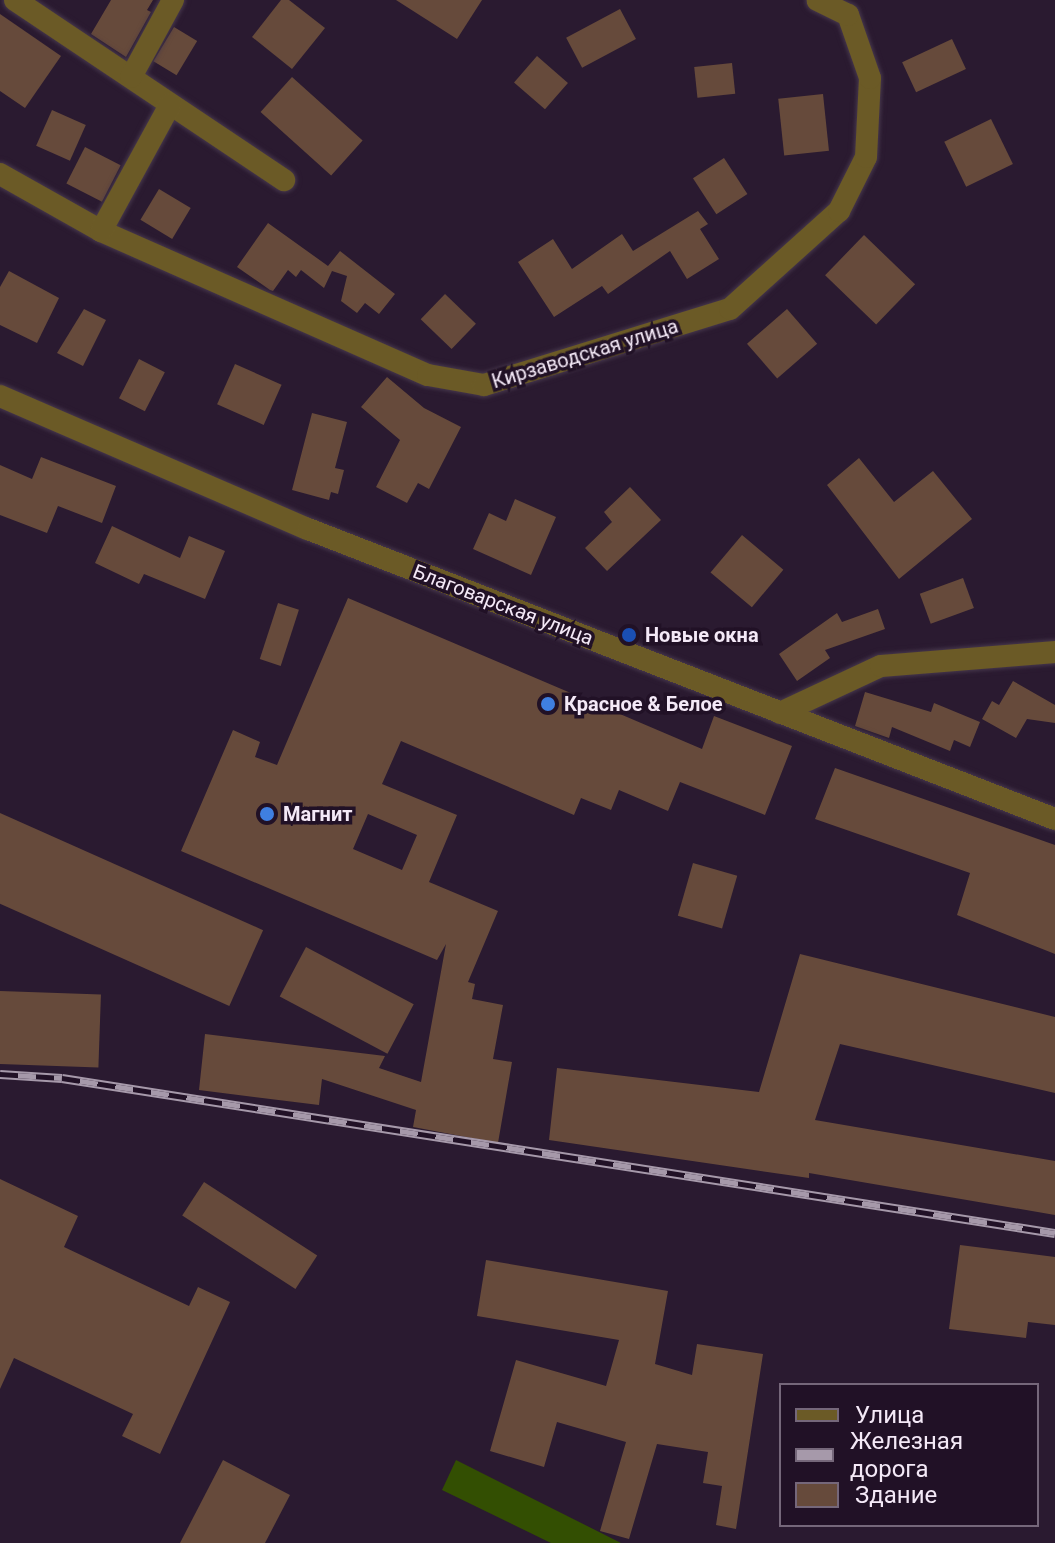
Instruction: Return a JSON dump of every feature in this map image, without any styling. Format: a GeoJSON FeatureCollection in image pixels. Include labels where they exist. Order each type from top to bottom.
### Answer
{"type":"FeatureCollection","features":[{"type":"Feature","properties":{"kind":"street"},"geometry":{"type":"LineString","coordinates":[[15,0],[284,180]]}},
{"type":"Feature","properties":{"kind":"street"},"geometry":{"type":"LineString","coordinates":[[131,77],[173,0]]}},
{"type":"Feature","properties":{"kind":"street","name":"Кирзаводская улица"},"geometry":{"type":"LineString","coordinates":[[0,174],[101,231],[428,375],[484,385],[730,309],[839,211],[866,157],[870,78],[848,15],[817,0]]}},
{"type":"Feature","properties":{"kind":"street"},"geometry":{"type":"LineString","coordinates":[[101,231],[170,105]]}},
{"type":"Feature","properties":{"kind":"street","name":"Благоварская улица"},"geometry":{"type":"LineString","coordinates":[[0,396],[308,529],[1055,819]]}},
{"type":"Feature","properties":{"kind":"street"},"geometry":{"type":"LineString","coordinates":[[780,713],[881,666],[1055,652]]}},
{"type":"Feature","properties":{"kind":"green space"},"geometry":{"type":"Polygon","coordinates":[[[456,1460],[621,1543],[551,1543],[442,1490],[456,1460]]]}},
{"type":"Feature","properties":{"kind":"building"},"geometry":{"type":"Polygon","coordinates":[[[111,0],[153,0],[147,10],[151,12],[126,57],[91,34],[111,0]]]}},
{"type":"Feature","properties":{"kind":"building"},"geometry":{"type":"Polygon","coordinates":[[[281,0],[289,0],[325,28],[292,69],[252,37],[281,0]]]}},
{"type":"Feature","properties":{"kind":"building"},"geometry":{"type":"Polygon","coordinates":[[[396,0],[482,0],[457,39],[396,0]]]}},
{"type":"Feature","properties":{"kind":"building"},"geometry":{"type":"Polygon","coordinates":[[[620,9],[636,39],[582,68],[566,38],[620,9]]]}},
{"type":"Feature","properties":{"kind":"building"},"geometry":{"type":"Polygon","coordinates":[[[0,14],[61,56],[25,108],[0,91],[0,14]]]}},
{"type":"Feature","properties":{"kind":"building"},"geometry":{"type":"Polygon","coordinates":[[[174,27],[197,41],[177,75],[153,61],[174,27]]]}},
{"type":"Feature","properties":{"kind":"building"},"geometry":{"type":"Polygon","coordinates":[[[952,39],[966,69],[916,92],[902,62],[952,39]]]}},
{"type":"Feature","properties":{"kind":"building"},"geometry":{"type":"Polygon","coordinates":[[[537,56],[568,83],[545,109],[514,82],[537,56]]]}},
{"type":"Feature","properties":{"kind":"building"},"geometry":{"type":"Polygon","coordinates":[[[732,63],[735,94],[697,98],[694,67],[732,63]]]}},
{"type":"Feature","properties":{"kind":"building"},"geometry":{"type":"Polygon","coordinates":[[[292,77],[363,141],[331,175],[261,112],[292,77]]]}},
{"type":"Feature","properties":{"kind":"building"},"geometry":{"type":"Polygon","coordinates":[[[823,94],[829,151],[784,155],[778,99],[823,94]]]}},
{"type":"Feature","properties":{"kind":"building"},"geometry":{"type":"Polygon","coordinates":[[[52,110],[86,125],[70,161],[36,146],[52,110]]]}},
{"type":"Feature","properties":{"kind":"building"},"geometry":{"type":"Polygon","coordinates":[[[991,119],[1013,164],[966,187],[944,142],[991,119]]]}},
{"type":"Feature","properties":{"kind":"building"},"geometry":{"type":"Polygon","coordinates":[[[85,147],[121,165],[102,202],[66,184],[85,147]]]}},
{"type":"Feature","properties":{"kind":"building"},"geometry":{"type":"Polygon","coordinates":[[[724,158],[747,194],[716,214],[693,178],[724,158]]]}},
{"type":"Feature","properties":{"kind":"building"},"geometry":{"type":"Polygon","coordinates":[[[159,189],[191,208],[172,239],[140,220],[159,189]]]}},
{"type":"Feature","properties":{"kind":"building"},"geometry":{"type":"Polygon","coordinates":[[[698,211],[708,224],[700,229],[719,259],[687,279],[670,251],[608,294],[602,286],[554,317],[518,262],[553,239],[572,269],[622,234],[633,251],[698,211]]]}},
{"type":"Feature","properties":{"kind":"building"},"geometry":{"type":"Polygon","coordinates":[[[268,223],[328,266],[340,251],[395,294],[379,314],[365,303],[357,313],[341,301],[347,276],[332,271],[324,288],[301,270],[296,277],[288,270],[273,291],[270,290],[237,267],[268,223]]]}},
{"type":"Feature","properties":{"kind":"building"},"geometry":{"type":"Polygon","coordinates":[[[864,235],[915,284],[876,325],[825,275],[864,235]]]}},
{"type":"Feature","properties":{"kind":"building"},"geometry":{"type":"Polygon","coordinates":[[[9,271],[59,298],[37,343],[0,325],[0,287],[9,271]]]}},
{"type":"Feature","properties":{"kind":"building"},"geometry":{"type":"Polygon","coordinates":[[[445,294],[476,324],[452,349],[421,319],[445,294]]]}},
{"type":"Feature","properties":{"kind":"building"},"geometry":{"type":"Polygon","coordinates":[[[84,309],[106,320],[83,366],[57,353],[84,309]]]}},
{"type":"Feature","properties":{"kind":"building"},"geometry":{"type":"Polygon","coordinates":[[[787,309],[817,344],[777,378],[747,344],[787,309]]]}},
{"type":"Feature","properties":{"kind":"building"},"geometry":{"type":"Polygon","coordinates":[[[139,359],[165,372],[145,411],[119,398],[139,359]]]}},
{"type":"Feature","properties":{"kind":"building"},"geometry":{"type":"Polygon","coordinates":[[[235,364],[282,385],[264,425],[217,404],[235,364]]]}},
{"type":"Feature","properties":{"kind":"building"},"geometry":{"type":"Polygon","coordinates":[[[387,377],[424,408],[461,427],[429,489],[418,483],[407,503],[376,487],[400,440],[361,407],[387,377]]]}},
{"type":"Feature","properties":{"kind":"building"},"geometry":{"type":"Polygon","coordinates":[[[312,413],[347,422],[335,468],[344,470],[338,494],[331,492],[329,500],[292,490],[312,413]]]}},
{"type":"Feature","properties":{"kind":"building"},"geometry":{"type":"Polygon","coordinates":[[[41,457],[116,486],[102,523],[58,506],[47,533],[0,515],[0,465],[32,479],[41,457]]]}},
{"type":"Feature","properties":{"kind":"building"},"geometry":{"type":"Polygon","coordinates":[[[859,458],[894,502],[933,471],[972,519],[899,579],[827,485],[859,458]]]}},
{"type":"Feature","properties":{"kind":"building"},"geometry":{"type":"Polygon","coordinates":[[[630,487],[661,520],[607,571],[585,548],[612,522],[604,512],[630,487]]]}},
{"type":"Feature","properties":{"kind":"building"},"geometry":{"type":"Polygon","coordinates":[[[515,499],[556,517],[531,575],[473,549],[489,513],[506,521],[515,499]]]}},
{"type":"Feature","properties":{"kind":"building"},"geometry":{"type":"Polygon","coordinates":[[[112,526],[180,558],[189,536],[225,551],[205,599],[144,574],[139,584],[95,563],[112,526]]]}},
{"type":"Feature","properties":{"kind":"building"},"geometry":{"type":"Polygon","coordinates":[[[742,535],[783,570],[752,607],[711,573],[742,535]]]}},
{"type":"Feature","properties":{"kind":"building"},"geometry":{"type":"Polygon","coordinates":[[[963,578],[974,608],[931,624],[920,594],[963,578]]]}},
{"type":"Feature","properties":{"kind":"building"},"geometry":{"type":"Polygon","coordinates":[[[348,598],[702,749],[714,716],[792,746],[765,815],[680,782],[668,811],[619,790],[611,810],[581,798],[574,815],[401,741],[382,784],[457,815],[429,882],[498,911],[468,982],[475,984],[472,999],[503,1005],[493,1059],[512,1062],[498,1143],[413,1127],[416,1110],[322,1079],[319,1105],[199,1090],[205,1034],[385,1056],[379,1068],[421,1082],[446,944],[437,960],[181,851],[233,730],[260,742],[255,757],[277,765],[348,598]],[[368,814],[353,849],[402,870],[417,835],[368,814]]]}},
{"type":"Feature","properties":{"kind":"building"},"geometry":{"type":"Polygon","coordinates":[[[278,603],[299,610],[281,666],[260,659],[278,603]]]}},
{"type":"Feature","properties":{"kind":"building"},"geometry":{"type":"Polygon","coordinates":[[[878,609],[885,629],[825,650],[830,658],[797,681],[779,654],[837,613],[842,622],[878,609]]]}},
{"type":"Feature","properties":{"kind":"building"},"geometry":{"type":"Polygon","coordinates":[[[1013,681],[1055,705],[1055,723],[1027,719],[1016,738],[982,719],[992,701],[999,705],[1013,681]]]}},
{"type":"Feature","properties":{"kind":"building"},"geometry":{"type":"Polygon","coordinates":[[[865,692],[931,712],[934,703],[980,722],[970,747],[954,740],[950,751],[892,727],[889,738],[855,726],[865,692]]]}},
{"type":"Feature","properties":{"kind":"building"},"geometry":{"type":"Polygon","coordinates":[[[835,768],[1055,845],[1055,954],[957,915],[970,873],[815,819],[835,768]]]}},
{"type":"Feature","properties":{"kind":"building"},"geometry":{"type":"Polygon","coordinates":[[[0,813],[263,930],[229,1006],[0,904],[0,813]]]}},
{"type":"Feature","properties":{"kind":"building"},"geometry":{"type":"Polygon","coordinates":[[[693,863],[737,876],[722,929],[678,916],[693,863]]]}},
{"type":"Feature","properties":{"kind":"building"},"geometry":{"type":"Polygon","coordinates":[[[306,947],[414,1004],[387,1054],[280,996],[306,947]]]}},
{"type":"Feature","properties":{"kind":"building"},"geometry":{"type":"Polygon","coordinates":[[[800,954],[1055,1017],[1055,1093],[840,1044],[815,1120],[1055,1161],[1055,1215],[809,1173],[809,1178],[549,1140],[557,1068],[759,1092],[800,954]]]}},
{"type":"Feature","properties":{"kind":"building"},"geometry":{"type":"Polygon","coordinates":[[[0,991],[101,995],[98,1067],[0,1064],[0,991]]]}},
{"type":"Feature","properties":{"kind":"building"},"geometry":{"type":"Polygon","coordinates":[[[0,1179],[78,1216],[64,1247],[189,1306],[198,1287],[230,1302],[160,1454],[122,1436],[133,1414],[14,1358],[0,1389],[0,1179]]]}},
{"type":"Feature","properties":{"kind":"building"},"geometry":{"type":"Polygon","coordinates":[[[204,1182],[317,1256],[295,1289],[182,1216],[204,1182]]]}},
{"type":"Feature","properties":{"kind":"building"},"geometry":{"type":"Polygon","coordinates":[[[960,1245],[1055,1257],[1055,1325],[1028,1322],[1026,1338],[949,1329],[960,1245]]]}},
{"type":"Feature","properties":{"kind":"building"},"geometry":{"type":"Polygon","coordinates":[[[486,1260],[668,1291],[655,1364],[692,1375],[697,1344],[763,1354],[736,1529],[716,1525],[722,1486],[703,1483],[708,1452],[657,1444],[629,1539],[600,1531],[626,1442],[557,1422],[544,1467],[490,1451],[516,1360],[606,1386],[619,1340],[477,1316],[486,1260]]]}},
{"type":"Feature","properties":{"kind":"building"},"geometry":{"type":"Polygon","coordinates":[[[223,1460],[290,1495],[265,1543],[180,1543],[223,1460]]]}},
{"type":"Feature","properties":{"kind":"railway"},"geometry":{"type":"LineString","coordinates":[[0,1074],[62,1078],[1055,1233]]}},
{"type":"Feature","properties":{"kind":"place","name":"Новые окна"},"geometry":{"type":"Point","coordinates":[629,635]}},
{"type":"Feature","properties":{"kind":"place","name":"Красное & Белое"},"geometry":{"type":"Point","coordinates":[548,704]}},
{"type":"Feature","properties":{"kind":"place","name":"Магнит"},"geometry":{"type":"Point","coordinates":[267,814]}}]}
